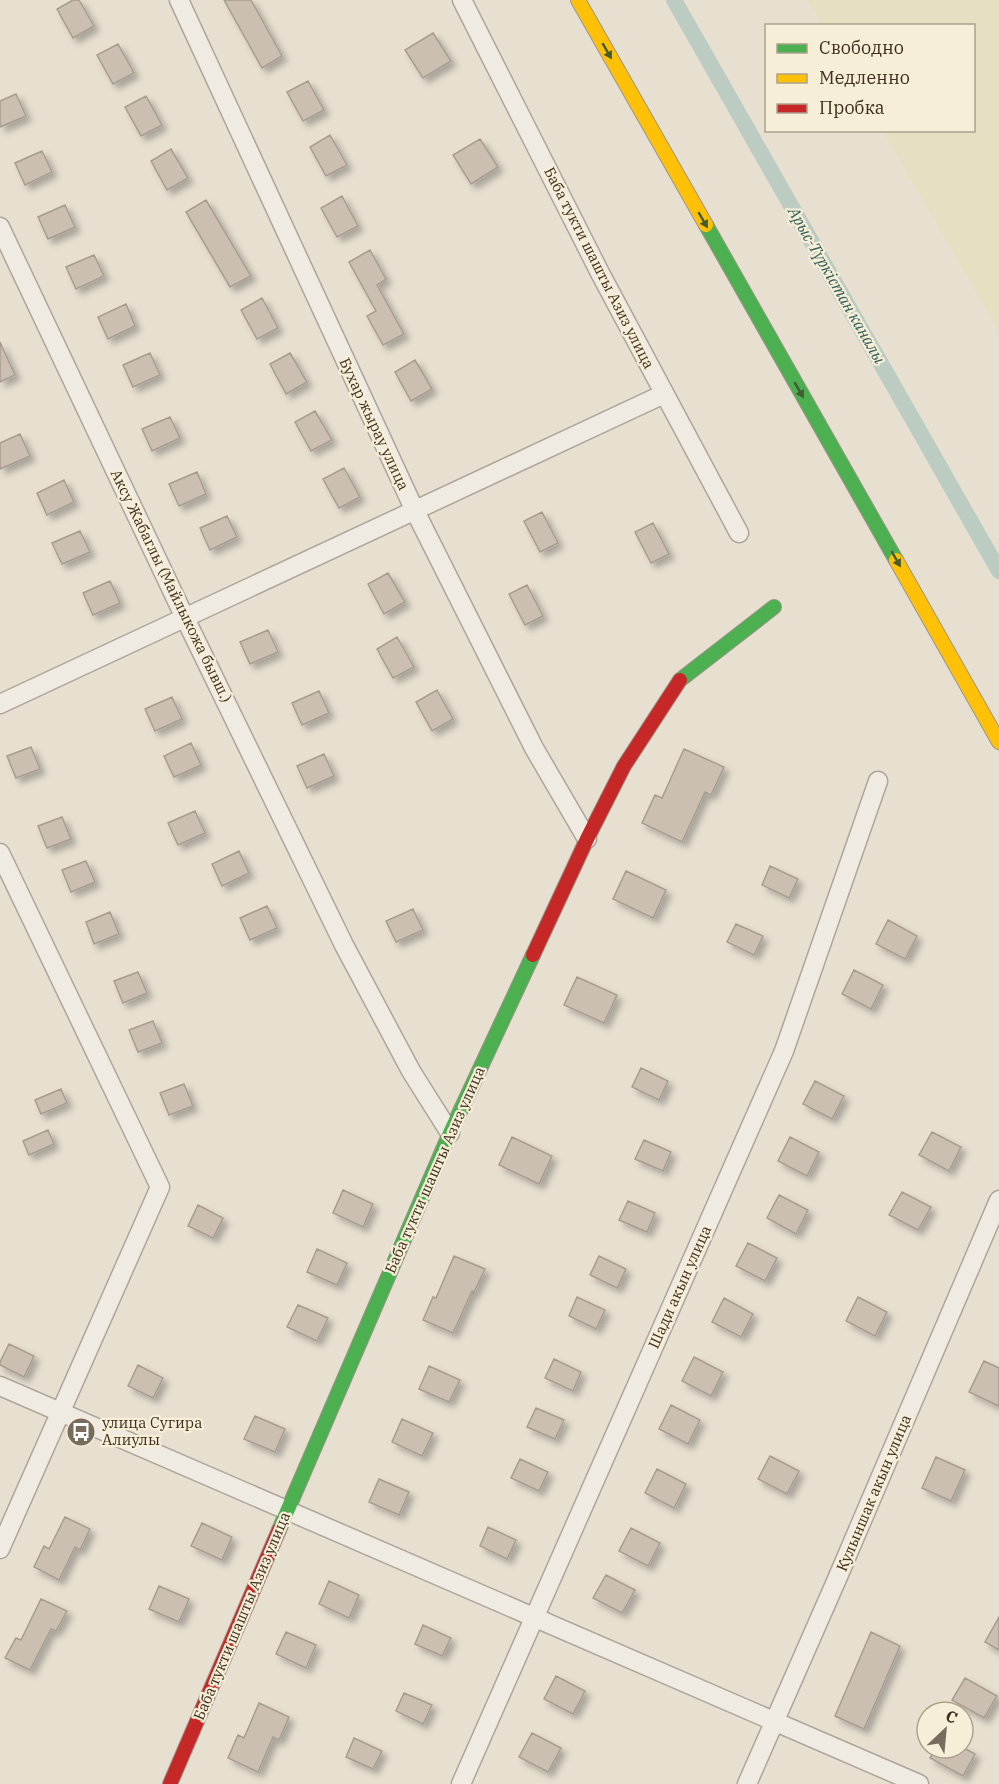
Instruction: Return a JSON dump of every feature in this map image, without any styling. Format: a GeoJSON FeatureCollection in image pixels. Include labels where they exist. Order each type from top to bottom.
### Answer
{"type":"FeatureCollection","features":[{"type":"Feature","properties":{"kind":"main road"},"geometry":{"type":"LineString","coordinates":[[578,0],[999,742]]}},
{"type":"Feature","properties":{"kind":"main road","name":"Баба тукти шашты Азиз улица"},"geometry":{"type":"LineString","coordinates":[[170,1784],[450,1132],[587,839],[624,766],[678,681],[774,607]]}},
{"type":"Feature","properties":{"kind":"street","name":"Бухар жырау улица"},"geometry":{"type":"LineString","coordinates":[[179,0],[414,511],[534,747],[587,839]]}},
{"type":"Feature","properties":{"kind":"street","name":"Баба тукти шашты Азиз улица"},"geometry":{"type":"LineString","coordinates":[[462,0],[600,273],[739,533]]}},
{"type":"Feature","properties":{"kind":"street","name":"Аксу Жабаглы (Майлыкожа бывш.)"},"geometry":{"type":"LineString","coordinates":[[0,227],[185,618],[344,945],[411,1071],[450,1132]]}},
{"type":"Feature","properties":{"kind":"street"},"geometry":{"type":"LineString","coordinates":[[0,704],[664,394]]}},
{"type":"Feature","properties":{"kind":"street","name":"Шади акын улица"},"geometry":{"type":"LineString","coordinates":[[461,1784],[784,1051],[878,782]]}},
{"type":"Feature","properties":{"kind":"street"},"geometry":{"type":"LineString","coordinates":[[0,853],[160,1187],[0,1549]]}},
{"type":"Feature","properties":{"kind":"street","name":"Кулыншак акын улица"},"geometry":{"type":"LineString","coordinates":[[747,1784],[999,1200]]}},
{"type":"Feature","properties":{"kind":"street"},"geometry":{"type":"LineString","coordinates":[[0,1386],[919,1784]]}},
{"type":"Feature","properties":{"kind":"shaded area"},"geometry":{"type":"Polygon","coordinates":[[[807,0],[999,0],[999,332],[884,132],[975,132],[975,24],[821,24],[807,0]]]}},
{"type":"Feature","properties":{"kind":"building"},"geometry":{"type":"Polygon","coordinates":[[[73,0],[79,0],[94,26],[73,38],[57,9],[73,0]]]}},
{"type":"Feature","properties":{"kind":"building"},"geometry":{"type":"Polygon","coordinates":[[[224,0],[251,0],[282,56],[262,68],[224,0]]]}},
{"type":"Feature","properties":{"kind":"building"},"geometry":{"type":"Polygon","coordinates":[[[433,33],[451,61],[423,78],[405,50],[433,33]]]}},
{"type":"Feature","properties":{"kind":"building"},"geometry":{"type":"Polygon","coordinates":[[[118,44],[134,73],[113,84],[97,55],[118,44]]]}},
{"type":"Feature","properties":{"kind":"building"},"geometry":{"type":"Polygon","coordinates":[[[308,81],[324,110],[303,121],[287,92],[308,81]]]}},
{"type":"Feature","properties":{"kind":"building"},"geometry":{"type":"Polygon","coordinates":[[[16,94],[26,116],[0,127],[0,101],[16,94]]]}},
{"type":"Feature","properties":{"kind":"building"},"geometry":{"type":"Polygon","coordinates":[[[146,96],[162,125],[141,136],[125,107],[146,96]]]}},
{"type":"Feature","properties":{"kind":"building"},"geometry":{"type":"Polygon","coordinates":[[[330,135],[347,165],[326,176],[310,147],[330,135]]]}},
{"type":"Feature","properties":{"kind":"building"},"geometry":{"type":"Polygon","coordinates":[[[480,139],[498,167],[471,184],[453,155],[480,139]]]}},
{"type":"Feature","properties":{"kind":"building"},"geometry":{"type":"Polygon","coordinates":[[[171,149],[188,178],[167,190],[151,161],[171,149]]]}},
{"type":"Feature","properties":{"kind":"building"},"geometry":{"type":"Polygon","coordinates":[[[42,151],[52,172],[25,185],[15,163],[42,151]]]}},
{"type":"Feature","properties":{"kind":"building"},"geometry":{"type":"Polygon","coordinates":[[[342,196],[358,226],[337,237],[321,208],[342,196]]]}},
{"type":"Feature","properties":{"kind":"building"},"geometry":{"type":"Polygon","coordinates":[[[206,200],[251,276],[230,287],[186,212],[206,200]]]}},
{"type":"Feature","properties":{"kind":"building"},"geometry":{"type":"Polygon","coordinates":[[[65,205],[75,227],[48,239],[38,217],[65,205]]]}},
{"type":"Feature","properties":{"kind":"building"},"geometry":{"type":"Polygon","coordinates":[[[370,250],[386,279],[377,285],[404,334],[383,345],[367,316],[376,311],[349,262],[370,250]]]}},
{"type":"Feature","properties":{"kind":"building"},"geometry":{"type":"Polygon","coordinates":[[[94,255],[104,276],[76,289],[66,267],[94,255]]]}},
{"type":"Feature","properties":{"kind":"building"},"geometry":{"type":"Polygon","coordinates":[[[262,298],[278,328],[257,339],[241,310],[262,298]]]}},
{"type":"Feature","properties":{"kind":"building"},"geometry":{"type":"Polygon","coordinates":[[[126,304],[135,326],[108,339],[98,317],[126,304]]]}},
{"type":"Feature","properties":{"kind":"building"},"geometry":{"type":"Polygon","coordinates":[[[0,342],[15,375],[0,382],[0,342]]]}},
{"type":"Feature","properties":{"kind":"building"},"geometry":{"type":"Polygon","coordinates":[[[150,353],[160,375],[133,387],[123,365],[150,353]]]}},
{"type":"Feature","properties":{"kind":"building"},"geometry":{"type":"Polygon","coordinates":[[[290,353],[307,382],[286,394],[270,364],[290,353]]]}},
{"type":"Feature","properties":{"kind":"building"},"geometry":{"type":"Polygon","coordinates":[[[415,360],[432,389],[411,401],[395,372],[415,360]]]}},
{"type":"Feature","properties":{"kind":"building"},"geometry":{"type":"Polygon","coordinates":[[[315,411],[332,440],[311,451],[295,422],[315,411]]]}},
{"type":"Feature","properties":{"kind":"building"},"geometry":{"type":"Polygon","coordinates":[[[170,417],[180,438],[152,451],[142,429],[170,417]]]}},
{"type":"Feature","properties":{"kind":"building"},"geometry":{"type":"Polygon","coordinates":[[[20,434],[30,456],[0,469],[0,443],[20,434]]]}},
{"type":"Feature","properties":{"kind":"building"},"geometry":{"type":"Polygon","coordinates":[[[344,468],[360,497],[339,508],[323,479],[344,468]]]}},
{"type":"Feature","properties":{"kind":"building"},"geometry":{"type":"Polygon","coordinates":[[[197,472],[206,494],[179,506],[169,484],[197,472]]]}},
{"type":"Feature","properties":{"kind":"building"},"geometry":{"type":"Polygon","coordinates":[[[64,480],[74,502],[47,515],[37,493],[64,480]]]}},
{"type":"Feature","properties":{"kind":"building"},"geometry":{"type":"Polygon","coordinates":[[[542,512],[558,543],[540,552],[524,521],[542,512]]]}},
{"type":"Feature","properties":{"kind":"building"},"geometry":{"type":"Polygon","coordinates":[[[227,516],[237,537],[210,550],[200,528],[227,516]]]}},
{"type":"Feature","properties":{"kind":"building"},"geometry":{"type":"Polygon","coordinates":[[[653,523],[669,554],[651,563],[635,532],[653,523]]]}},
{"type":"Feature","properties":{"kind":"building"},"geometry":{"type":"Polygon","coordinates":[[[80,531],[90,552],[62,564],[52,543],[80,531]]]}},
{"type":"Feature","properties":{"kind":"building"},"geometry":{"type":"Polygon","coordinates":[[[388,573],[405,602],[384,614],[368,584],[388,573]]]}},
{"type":"Feature","properties":{"kind":"building"},"geometry":{"type":"Polygon","coordinates":[[[110,581],[120,603],[93,615],[83,593],[110,581]]]}},
{"type":"Feature","properties":{"kind":"building"},"geometry":{"type":"Polygon","coordinates":[[[527,585],[543,616],[525,625],[509,594],[527,585]]]}},
{"type":"Feature","properties":{"kind":"building"},"geometry":{"type":"Polygon","coordinates":[[[268,630],[278,652],[250,664],[240,642],[268,630]]]}},
{"type":"Feature","properties":{"kind":"building"},"geometry":{"type":"Polygon","coordinates":[[[397,637],[414,667],[393,678],[377,649],[397,637]]]}},
{"type":"Feature","properties":{"kind":"building"},"geometry":{"type":"Polygon","coordinates":[[[437,690],[453,719],[432,731],[416,702],[437,690]]]}},
{"type":"Feature","properties":{"kind":"building"},"geometry":{"type":"Polygon","coordinates":[[[319,691],[329,713],[302,725],[292,703],[319,691]]]}},
{"type":"Feature","properties":{"kind":"building"},"geometry":{"type":"Polygon","coordinates":[[[172,697],[182,719],[155,731],[145,709],[172,697]]]}},
{"type":"Feature","properties":{"kind":"building"},"geometry":{"type":"Polygon","coordinates":[[[191,743],[201,765],[174,777],[164,756],[191,743]]]}},
{"type":"Feature","properties":{"kind":"building"},"geometry":{"type":"Polygon","coordinates":[[[31,747],[40,769],[16,778],[7,756],[31,747]]]}},
{"type":"Feature","properties":{"kind":"building"},"geometry":{"type":"Polygon","coordinates":[[[684,749],[724,767],[711,795],[705,792],[682,842],[642,823],[655,795],[662,798],[684,749]]]}},
{"type":"Feature","properties":{"kind":"building"},"geometry":{"type":"Polygon","coordinates":[[[324,754],[334,776],[307,788],[297,766],[324,754]]]}},
{"type":"Feature","properties":{"kind":"building"},"geometry":{"type":"Polygon","coordinates":[[[195,811],[205,833],[178,845],[168,823],[195,811]]]}},
{"type":"Feature","properties":{"kind":"building"},"geometry":{"type":"Polygon","coordinates":[[[62,817],[71,839],[47,848],[38,826],[62,817]]]}},
{"type":"Feature","properties":{"kind":"building"},"geometry":{"type":"Polygon","coordinates":[[[239,851],[249,873],[222,886],[212,864],[239,851]]]}},
{"type":"Feature","properties":{"kind":"building"},"geometry":{"type":"Polygon","coordinates":[[[86,861],[95,882],[71,892],[62,870],[86,861]]]}},
{"type":"Feature","properties":{"kind":"building"},"geometry":{"type":"Polygon","coordinates":[[[770,866],[798,879],[789,898],[762,885],[770,866]]]}},
{"type":"Feature","properties":{"kind":"building"},"geometry":{"type":"Polygon","coordinates":[[[626,871],[666,890],[653,918],[613,899],[626,871]]]}},
{"type":"Feature","properties":{"kind":"building"},"geometry":{"type":"Polygon","coordinates":[[[267,906],[277,928],[250,940],[240,918],[267,906]]]}},
{"type":"Feature","properties":{"kind":"building"},"geometry":{"type":"Polygon","coordinates":[[[413,909],[423,930],[396,942],[386,921],[413,909]]]}},
{"type":"Feature","properties":{"kind":"building"},"geometry":{"type":"Polygon","coordinates":[[[110,912],[119,934],[94,944],[86,922],[110,912]]]}},
{"type":"Feature","properties":{"kind":"building"},"geometry":{"type":"Polygon","coordinates":[[[888,920],[917,936],[905,959],[876,944],[888,920]]]}},
{"type":"Feature","properties":{"kind":"building"},"geometry":{"type":"Polygon","coordinates":[[[736,924],[763,936],[754,955],[727,942],[736,924]]]}},
{"type":"Feature","properties":{"kind":"building"},"geometry":{"type":"Polygon","coordinates":[[[854,970],[883,985],[871,1009],[842,994],[854,970]]]}},
{"type":"Feature","properties":{"kind":"building"},"geometry":{"type":"Polygon","coordinates":[[[138,972],[147,993],[123,1003],[114,981],[138,972]]]}},
{"type":"Feature","properties":{"kind":"building"},"geometry":{"type":"Polygon","coordinates":[[[577,977],[617,995],[604,1023],[564,1005],[577,977]]]}},
{"type":"Feature","properties":{"kind":"building"},"geometry":{"type":"Polygon","coordinates":[[[153,1021],[162,1043],[138,1052],[129,1030],[153,1021]]]}},
{"type":"Feature","properties":{"kind":"building"},"geometry":{"type":"Polygon","coordinates":[[[641,1068],[668,1081],[659,1100],[632,1087],[641,1068]]]}},
{"type":"Feature","properties":{"kind":"building"},"geometry":{"type":"Polygon","coordinates":[[[815,1081],[844,1096],[832,1119],[803,1104],[815,1081]]]}},
{"type":"Feature","properties":{"kind":"building"},"geometry":{"type":"Polygon","coordinates":[[[184,1084],[193,1106],[169,1115],[160,1093],[184,1084]]]}},
{"type":"Feature","properties":{"kind":"building"},"geometry":{"type":"Polygon","coordinates":[[[61,1089],[67,1103],[41,1114],[35,1100],[61,1089]]]}},
{"type":"Feature","properties":{"kind":"building"},"geometry":{"type":"Polygon","coordinates":[[[48,1130],[54,1144],[29,1155],[23,1141],[48,1130]]]}},
{"type":"Feature","properties":{"kind":"building"},"geometry":{"type":"Polygon","coordinates":[[[932,1132],[961,1147],[949,1171],[919,1155],[932,1132]]]}},
{"type":"Feature","properties":{"kind":"building"},"geometry":{"type":"Polygon","coordinates":[[[512,1137],[552,1156],[539,1184],[499,1165],[512,1137]]]}},
{"type":"Feature","properties":{"kind":"building"},"geometry":{"type":"Polygon","coordinates":[[[790,1137],[819,1152],[807,1176],[778,1161],[790,1137]]]}},
{"type":"Feature","properties":{"kind":"building"},"geometry":{"type":"Polygon","coordinates":[[[644,1140],[671,1152],[663,1171],[635,1159],[644,1140]]]}},
{"type":"Feature","properties":{"kind":"building"},"geometry":{"type":"Polygon","coordinates":[[[343,1190],[373,1204],[363,1227],[333,1213],[343,1190]]]}},
{"type":"Feature","properties":{"kind":"building"},"geometry":{"type":"Polygon","coordinates":[[[902,1192],[931,1207],[918,1230],[889,1215],[902,1192]]]}},
{"type":"Feature","properties":{"kind":"building"},"geometry":{"type":"Polygon","coordinates":[[[779,1195],[808,1210],[796,1234],[767,1218],[779,1195]]]}},
{"type":"Feature","properties":{"kind":"building"},"geometry":{"type":"Polygon","coordinates":[[[628,1201],[655,1213],[647,1232],[619,1220],[628,1201]]]}},
{"type":"Feature","properties":{"kind":"building"},"geometry":{"type":"Polygon","coordinates":[[[198,1205],[223,1218],[213,1238],[188,1226],[198,1205]]]}},
{"type":"Feature","properties":{"kind":"building"},"geometry":{"type":"Polygon","coordinates":[[[748,1243],[777,1258],[765,1281],[736,1266],[748,1243]]]}},
{"type":"Feature","properties":{"kind":"building"},"geometry":{"type":"Polygon","coordinates":[[[317,1249],[347,1263],[337,1285],[307,1272],[317,1249]]]}},
{"type":"Feature","properties":{"kind":"building"},"geometry":{"type":"Polygon","coordinates":[[[454,1256],[485,1269],[453,1333],[423,1320],[433,1297],[436,1298],[454,1256]]]}},
{"type":"Feature","properties":{"kind":"building"},"geometry":{"type":"Polygon","coordinates":[[[599,1256],[626,1269],[617,1288],[590,1275],[599,1256]]]}},
{"type":"Feature","properties":{"kind":"building"},"geometry":{"type":"Polygon","coordinates":[[[577,1297],[605,1310],[596,1329],[569,1316],[577,1297]]]}},
{"type":"Feature","properties":{"kind":"building"},"geometry":{"type":"Polygon","coordinates":[[[858,1297],[887,1312],[875,1336],[846,1321],[858,1297]]]}},
{"type":"Feature","properties":{"kind":"building"},"geometry":{"type":"Polygon","coordinates":[[[724,1298],[753,1314],[741,1337],[712,1322],[724,1298]]]}},
{"type":"Feature","properties":{"kind":"building"},"geometry":{"type":"Polygon","coordinates":[[[298,1305],[328,1318],[317,1341],[287,1327],[298,1305]]]}},
{"type":"Feature","properties":{"kind":"building"},"geometry":{"type":"Polygon","coordinates":[[[9,1344],[34,1356],[24,1377],[0,1365],[9,1344]]]}},
{"type":"Feature","properties":{"kind":"building"},"geometry":{"type":"Polygon","coordinates":[[[694,1357],[723,1372],[711,1396],[682,1381],[694,1357]]]}},
{"type":"Feature","properties":{"kind":"building"},"geometry":{"type":"Polygon","coordinates":[[[554,1359],[581,1372],[573,1391],[545,1378],[554,1359]]]}},
{"type":"Feature","properties":{"kind":"building"},"geometry":{"type":"Polygon","coordinates":[[[984,1361],[999,1368],[999,1406],[969,1392],[984,1361]]]}},
{"type":"Feature","properties":{"kind":"building"},"geometry":{"type":"Polygon","coordinates":[[[138,1365],[163,1378],[153,1398],[128,1386],[138,1365]]]}},
{"type":"Feature","properties":{"kind":"building"},"geometry":{"type":"Polygon","coordinates":[[[429,1366],[460,1380],[449,1402],[419,1389],[429,1366]]]}},
{"type":"Feature","properties":{"kind":"building"},"geometry":{"type":"Polygon","coordinates":[[[671,1405],[700,1420],[688,1444],[659,1429],[671,1405]]]}},
{"type":"Feature","properties":{"kind":"building"},"geometry":{"type":"Polygon","coordinates":[[[536,1408],[564,1420],[555,1439],[527,1427],[536,1408]]]}},
{"type":"Feature","properties":{"kind":"building"},"geometry":{"type":"Polygon","coordinates":[[[255,1416],[285,1429],[275,1452],[244,1439],[255,1416]]]}},
{"type":"Feature","properties":{"kind":"building"},"geometry":{"type":"Polygon","coordinates":[[[402,1419],[433,1433],[422,1456],[392,1442],[402,1419]]]}},
{"type":"Feature","properties":{"kind":"building"},"geometry":{"type":"Polygon","coordinates":[[[770,1456],[799,1471],[787,1494],[758,1479],[770,1456]]]}},
{"type":"Feature","properties":{"kind":"building"},"geometry":{"type":"Polygon","coordinates":[[[936,1457],[965,1470],[951,1501],[922,1488],[936,1457]]]}},
{"type":"Feature","properties":{"kind":"building"},"geometry":{"type":"Polygon","coordinates":[[[520,1459],[548,1472],[539,1491],[511,1478],[520,1459]]]}},
{"type":"Feature","properties":{"kind":"building"},"geometry":{"type":"Polygon","coordinates":[[[657,1469],[686,1484],[674,1508],[645,1493],[657,1469]]]}},
{"type":"Feature","properties":{"kind":"building"},"geometry":{"type":"Polygon","coordinates":[[[379,1479],[409,1492],[399,1515],[369,1502],[379,1479]]]}},
{"type":"Feature","properties":{"kind":"building"},"geometry":{"type":"Polygon","coordinates":[[[65,1517],[90,1529],[80,1550],[75,1547],[59,1580],[34,1567],[44,1546],[49,1549],[65,1517]]]}},
{"type":"Feature","properties":{"kind":"building"},"geometry":{"type":"Polygon","coordinates":[[[202,1523],[232,1537],[222,1560],[191,1546],[202,1523]]]}},
{"type":"Feature","properties":{"kind":"building"},"geometry":{"type":"Polygon","coordinates":[[[488,1527],[516,1540],[507,1559],[480,1546],[488,1527]]]}},
{"type":"Feature","properties":{"kind":"building"},"geometry":{"type":"Polygon","coordinates":[[[631,1528],[660,1543],[648,1566],[619,1551],[631,1528]]]}},
{"type":"Feature","properties":{"kind":"building"},"geometry":{"type":"Polygon","coordinates":[[[606,1575],[635,1590],[622,1613],[593,1598],[606,1575]]]}},
{"type":"Feature","properties":{"kind":"building"},"geometry":{"type":"Polygon","coordinates":[[[329,1581],[359,1595],[349,1618],[319,1604],[329,1581]]]}},
{"type":"Feature","properties":{"kind":"building"},"geometry":{"type":"Polygon","coordinates":[[[159,1586],[189,1599],[179,1622],[149,1609],[159,1586]]]}},
{"type":"Feature","properties":{"kind":"building"},"geometry":{"type":"Polygon","coordinates":[[[41,1599],[67,1611],[56,1631],[51,1629],[30,1670],[5,1658],[16,1638],[21,1640],[41,1599]]]}},
{"type":"Feature","properties":{"kind":"building"},"geometry":{"type":"Polygon","coordinates":[[[999,1617],[999,1650],[985,1642],[999,1617]]]}},
{"type":"Feature","properties":{"kind":"building"},"geometry":{"type":"Polygon","coordinates":[[[423,1625],[451,1638],[442,1656],[415,1644],[423,1625]]]}},
{"type":"Feature","properties":{"kind":"building"},"geometry":{"type":"Polygon","coordinates":[[[286,1632],[316,1645],[306,1668],[276,1654],[286,1632]]]}},
{"type":"Feature","properties":{"kind":"building"},"geometry":{"type":"Polygon","coordinates":[[[871,1632],[900,1646],[864,1729],[835,1716],[871,1632]]]}},
{"type":"Feature","properties":{"kind":"building"},"geometry":{"type":"Polygon","coordinates":[[[556,1676],[585,1691],[573,1714],[544,1699],[556,1676]]]}},
{"type":"Feature","properties":{"kind":"building"},"geometry":{"type":"Polygon","coordinates":[[[965,1678],[997,1696],[984,1718],[975,1713],[975,1700],[952,1700],[965,1678]]]}},
{"type":"Feature","properties":{"kind":"building"},"geometry":{"type":"Polygon","coordinates":[[[404,1693],[432,1705],[423,1724],[396,1711],[404,1693]]]}},
{"type":"Feature","properties":{"kind":"building"},"geometry":{"type":"Polygon","coordinates":[[[259,1703],[289,1717],[279,1740],[273,1737],[258,1772],[228,1758],[238,1735],[244,1738],[259,1703]]]}},
{"type":"Feature","properties":{"kind":"building"},"geometry":{"type":"Polygon","coordinates":[[[532,1733],[561,1748],[548,1772],[519,1757],[532,1733]]]}},
{"type":"Feature","properties":{"kind":"building"},"geometry":{"type":"Polygon","coordinates":[[[354,1738],[382,1751],[373,1769],[346,1757],[354,1738]]]}},
{"type":"Feature","properties":{"kind":"building"},"geometry":{"type":"Polygon","coordinates":[[[934,1760],[972,1760],[963,1776],[934,1760]]]}},
{"type":"Feature","properties":{"kind":"waterway","name":"Арыс-Түркістан каналы"},"geometry":{"type":"LineString","coordinates":[[674,0],[999,571]]}},
{"type":"Feature","properties":{"kind":"traffic: fast"},"geometry":{"type":"LineString","coordinates":[[706,225],[896,560]]}},
{"type":"Feature","properties":{"kind":"traffic: fast"},"geometry":{"type":"LineString","coordinates":[[680,680],[774,607]]}},
{"type":"Feature","properties":{"kind":"traffic: fast"},"geometry":{"type":"LineString","coordinates":[[279,1530],[450,1133],[533,955]]}},
{"type":"Feature","properties":{"kind":"traffic: slow"},"geometry":{"type":"LineString","coordinates":[[578,0],[706,225]]}},
{"type":"Feature","properties":{"kind":"traffic: slow"},"geometry":{"type":"LineString","coordinates":[[896,560],[999,742]]}},
{"type":"Feature","properties":{"kind":"traffic: jam"},"geometry":{"type":"LineString","coordinates":[[533,955],[624,766],[680,680]]}},
{"type":"Feature","properties":{"kind":"traffic: jam"},"geometry":{"type":"LineString","coordinates":[[170,1784],[279,1530]]}},
{"type":"Feature","properties":{"kind":"place","name":"улица Сугира Алиулы"},"geometry":{"type":"Point","coordinates":[81,1432]}}]}
